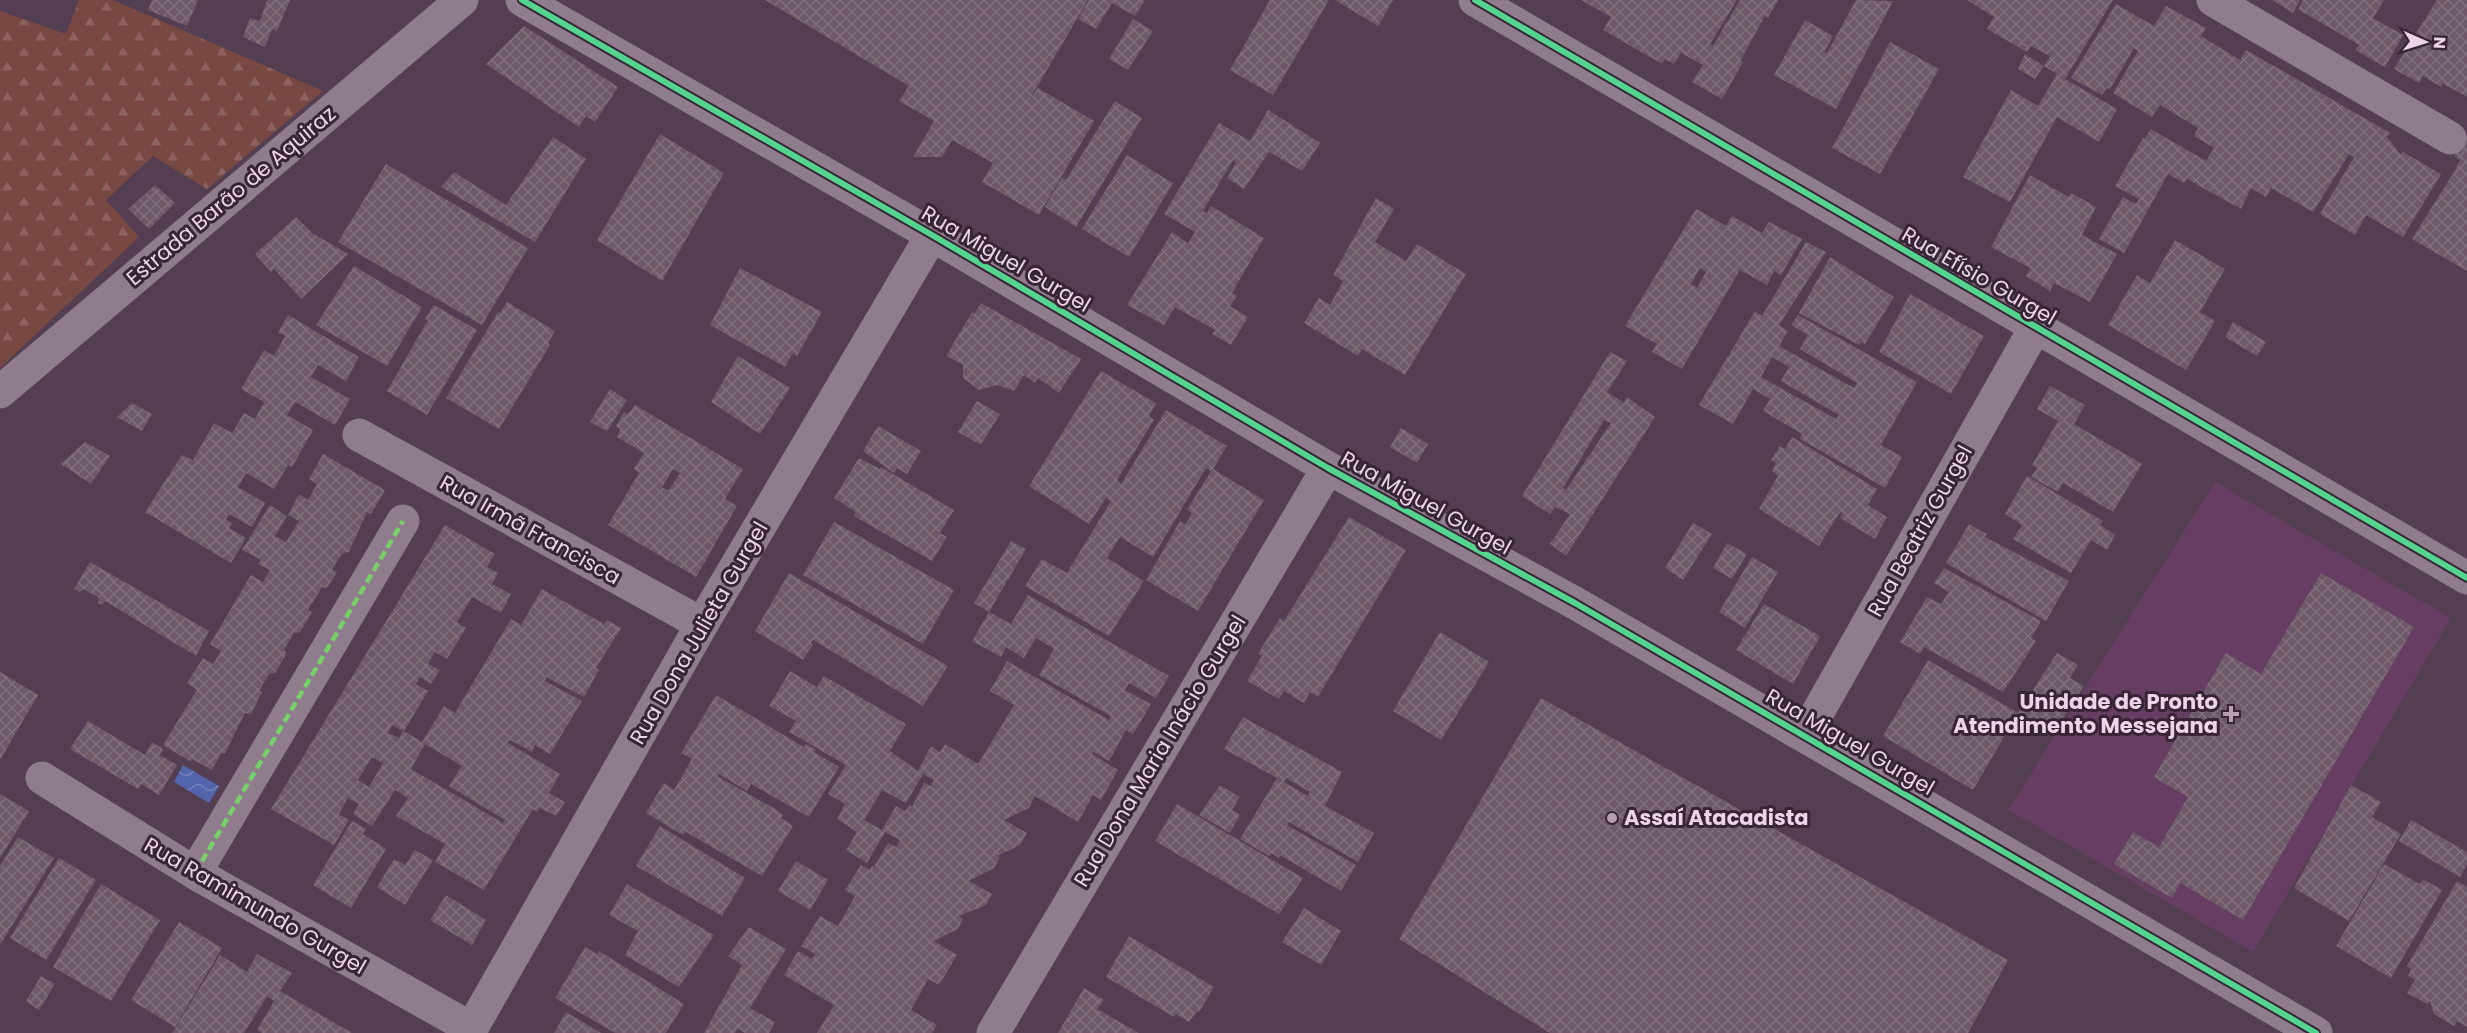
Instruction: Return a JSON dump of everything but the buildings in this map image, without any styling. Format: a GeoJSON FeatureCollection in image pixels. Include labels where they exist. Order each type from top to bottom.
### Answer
{"type":"FeatureCollection","features":[{"type":"Feature","properties":{"kind":"street","name":"Estrada Barão de Aquiraz"},"geometry":{"type":"LineString","coordinates":[[0,392],[462,0]]}},
{"type":"Feature","properties":{"kind":"street","name":"Rua Miguel Gurgel"},"geometry":{"type":"LineString","coordinates":[[522,0],[932,234],[1328,468],[1575,603],[2316,1033]]}},
{"type":"Feature","properties":{"kind":"street","name":"Rua Efísio Gurgel"},"geometry":{"type":"LineString","coordinates":[[1474,0],[2467,578]]}},
{"type":"Feature","properties":{"kind":"street"},"geometry":{"type":"LineString","coordinates":[[2213,0],[2450,138]]}},
{"type":"Feature","properties":{"kind":"street","name":"Rua Dona Julieta Gurgel"},"geometry":{"type":"LineString","coordinates":[[470,1031],[702,624],[932,234]]}},
{"type":"Feature","properties":{"kind":"street","name":"Rua Beatriz Gurgel"},"geometry":{"type":"LineString","coordinates":[[1805,735],[2035,328]]}},
{"type":"Feature","properties":{"kind":"street","name":"Rua Irmã Francisca"},"geometry":{"type":"LineString","coordinates":[[358,435],[702,624]]}},
{"type":"Feature","properties":{"kind":"street","name":"Rua Dona Maria Inácio Gurgel"},"geometry":{"type":"LineString","coordinates":[[993,1033],[1328,468]]}},
{"type":"Feature","properties":{"kind":"street"},"geometry":{"type":"LineString","coordinates":[[195,873],[403,521]]}},
{"type":"Feature","properties":{"kind":"street","name":"Rua Ramimundo Gurgel"},"geometry":{"type":"LineString","coordinates":[[42,778],[195,873],[470,1031]]}},
{"type":"Feature","properties":{"kind":"shaded area","name":"Unidade de Pronto Atendimento Messejana"},"geometry":{"type":"Polygon","coordinates":[[[2215,482],[2451,618],[2253,952],[2008,810],[2215,482]]]}},
{"type":"Feature","properties":{"kind":"green space"},"geometry":{"type":"Polygon","coordinates":[[[79,0],[113,0],[323,91],[207,189],[153,156],[106,200],[139,237],[0,368],[0,11],[66,34],[79,0]]]}},
{"type":"Feature","properties":{"kind":"water"},"geometry":{"type":"Polygon","coordinates":[[[183,765],[219,786],[209,803],[174,782],[183,765]]]}},
{"type":"Feature","properties":{"kind":"marked path"},"geometry":{"type":"LineString","coordinates":[[195,873],[403,521]]}},
{"type":"Feature","properties":{"kind":"cycle path"},"geometry":{"type":"LineString","coordinates":[[522,0],[932,235],[1328,468],[1575,603],[2316,1033]]}},
{"type":"Feature","properties":{"kind":"cycle path"},"geometry":{"type":"LineString","coordinates":[[1475,0],[2467,578]]}},
{"type":"Feature","properties":{"kind":"place","name":"Unidade de Pronto Atendimento Messejana"},"geometry":{"type":"Point","coordinates":[2231,714]}},
{"type":"Feature","properties":{"kind":"place","name":"Assaí Atacadista"},"geometry":{"type":"Point","coordinates":[1612,818]}}]}
